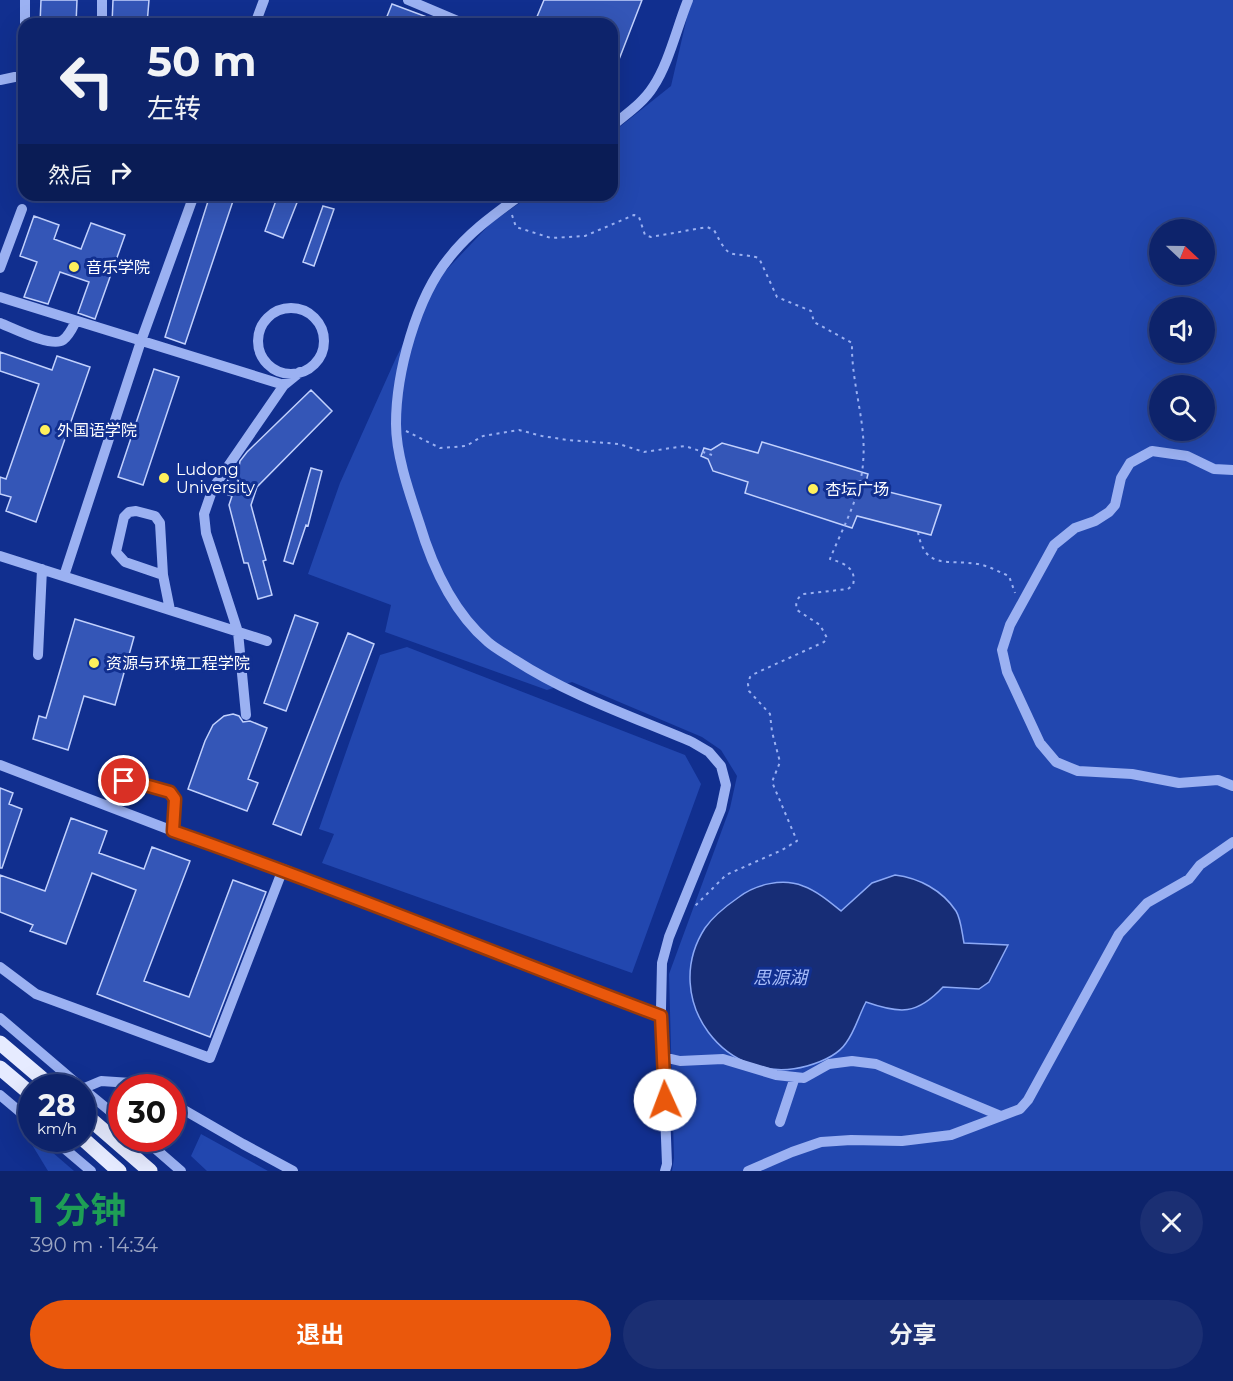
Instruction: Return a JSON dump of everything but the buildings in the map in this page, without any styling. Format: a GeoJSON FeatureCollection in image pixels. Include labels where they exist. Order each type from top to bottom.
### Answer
{"type":"FeatureCollection","features":[{"type":"Feature","properties":{"kind":"main road"},"geometry":{"type":"LineString","coordinates":[[0,1043],[37,1074]]}},
{"type":"Feature","properties":{"kind":"main road"},"geometry":{"type":"LineString","coordinates":[[1,1072],[18,1085]]}},
{"type":"Feature","properties":{"kind":"main road"},"geometry":{"type":"LineString","coordinates":[[96,1124],[150,1171]]}},
{"type":"Feature","properties":{"kind":"main road"},"geometry":{"type":"LineString","coordinates":[[96,1150],[119,1171]]}},
{"type":"Feature","properties":{"kind":"street"},"geometry":{"type":"LineString","coordinates":[[24,18],[25,0]]}},
{"type":"Feature","properties":{"kind":"street"},"geometry":{"type":"LineString","coordinates":[[102,0],[102,18]]}},
{"type":"Feature","properties":{"kind":"street"},"geometry":{"type":"LineString","coordinates":[[257,18],[264,0]]}},
{"type":"Feature","properties":{"kind":"street"},"geometry":{"type":"LineString","coordinates":[[408,0],[451,18]]}},
{"type":"Feature","properties":{"kind":"street"},"geometry":{"type":"LineString","coordinates":[[618,121],[636,107],[652,88],[661,72],[688,0]]}},
{"type":"Feature","properties":{"kind":"street"},"geometry":{"type":"LineString","coordinates":[[0,80],[18,76]]}},
{"type":"Feature","properties":{"kind":"street"},"geometry":{"type":"LineString","coordinates":[[64,576],[141,341],[192,201]]}},
{"type":"Feature","properties":{"kind":"street"},"geometry":{"type":"LineString","coordinates":[[513,201],[482,223],[448,258],[428,290],[401,371],[396,426],[404,475],[424,539],[439,577],[462,614],[488,643],[527,668],[566,688],[692,742],[709,752],[721,766],[726,785],[721,809],[669,937],[662,963],[661,1016],[668,1164],[665,1171]]}},
{"type":"Feature","properties":{"kind":"street"},"geometry":{"type":"LineString","coordinates":[[0,268],[22,209]]}},
{"type":"Feature","properties":{"kind":"street"},"geometry":{"type":"LineString","coordinates":[[0,297],[284,385]]}},
{"type":"Feature","properties":{"kind":"street"},"geometry":{"type":"LineString","coordinates":[[246,715],[238,632],[206,533],[204,514],[213,488],[284,385],[314,364],[318,358],[323,335],[317,321],[304,310],[281,309],[274,312],[263,323],[258,338],[260,354],[270,366],[277,370],[292,374],[300,372]]}},
{"type":"Feature","properties":{"kind":"street"},"geometry":{"type":"LineString","coordinates":[[0,323],[50,342],[60,342],[66,338],[76,321]]}},
{"type":"Feature","properties":{"kind":"street"},"geometry":{"type":"LineString","coordinates":[[1233,470],[1214,469],[1187,456],[1152,451],[1130,463],[1121,478],[1115,505],[1109,512],[1095,521],[1075,528],[1054,545],[1010,626],[1002,650],[1007,672],[1040,743],[1056,762],[1078,771],[1132,774],[1179,783],[1218,780],[1233,786]]}},
{"type":"Feature","properties":{"kind":"street"},"geometry":{"type":"LineString","coordinates":[[164,574],[125,562],[116,552],[124,517],[129,512],[136,511],[155,516],[160,523],[164,574],[170,610]]}},
{"type":"Feature","properties":{"kind":"street"},"geometry":{"type":"LineString","coordinates":[[0,556],[267,641]]}},
{"type":"Feature","properties":{"kind":"street"},"geometry":{"type":"LineString","coordinates":[[38,655],[42,569]]}},
{"type":"Feature","properties":{"kind":"street"},"geometry":{"type":"LineString","coordinates":[[0,765],[173,831],[283,869],[468,943],[661,1016]]}},
{"type":"Feature","properties":{"kind":"street"},"geometry":{"type":"LineString","coordinates":[[109,806],[118,787],[124,781],[170,792],[175,799],[173,831]]}},
{"type":"Feature","properties":{"kind":"street"},"geometry":{"type":"LineString","coordinates":[[748,1171],[821,1142],[902,1141],[951,1135],[1020,1109],[1028,1100],[1119,934],[1131,918],[1147,903],[1189,879],[1200,865],[1233,842]]}},
{"type":"Feature","properties":{"kind":"street"},"geometry":{"type":"LineString","coordinates":[[0,967],[36,994],[210,1058],[283,869]]}},
{"type":"Feature","properties":{"kind":"street"},"geometry":{"type":"LineString","coordinates":[[0,1018],[66,1074]]}},
{"type":"Feature","properties":{"kind":"street"},"geometry":{"type":"LineString","coordinates":[[1,1072],[13,1054]]}},
{"type":"Feature","properties":{"kind":"street"},"geometry":{"type":"LineString","coordinates":[[663,1057],[680,1061],[723,1059],[754,1069],[804,1078],[829,1064],[852,1061],[876,1064],[1000,1116]]}},
{"type":"Feature","properties":{"kind":"street"},"geometry":{"type":"LineString","coordinates":[[780,1122],[795,1077]]}},
{"type":"Feature","properties":{"kind":"street"},"geometry":{"type":"LineString","coordinates":[[0,1095],[18,1110]]}},
{"type":"Feature","properties":{"kind":"street"},"geometry":{"type":"LineString","coordinates":[[96,1100],[108,1109]]}},
{"type":"Feature","properties":{"kind":"street"},"geometry":{"type":"LineString","coordinates":[[186,1111],[293,1171]]}},
{"type":"Feature","properties":{"kind":"street"},"geometry":{"type":"LineString","coordinates":[[69,1152],[91,1171]]}},
{"type":"Feature","properties":{"kind":"street"},"geometry":{"type":"LineString","coordinates":[[159,1152],[181,1171]]}},
{"type":"Feature","properties":{"kind":"path"},"geometry":{"type":"LineString","coordinates":[[506,206],[515,220],[516,227],[551,238],[585,236],[634,215],[639,217],[645,235],[651,237],[707,227],[714,230],[725,251],[733,255],[759,258],[777,297],[811,311],[814,322],[852,343],[851,363],[862,425],[863,462],[860,483],[830,559],[844,563],[852,570],[855,577],[854,585],[848,589],[803,594],[798,597],[797,610],[820,625],[827,638],[824,642],[754,674],[750,677],[748,684],[749,691],[770,714],[780,762],[772,782],[798,841],[726,875],[701,898],[688,914]]}},
{"type":"Feature","properties":{"kind":"path"},"geometry":{"type":"LineString","coordinates":[[396,426],[440,448],[466,446],[483,436],[519,430],[568,440],[619,444],[644,452],[685,446],[712,455]]}},
{"type":"Feature","properties":{"kind":"path"},"geometry":{"type":"LineString","coordinates":[[918,532],[921,548],[933,559],[949,563],[978,564],[1009,576],[1020,606]]}},
{"type":"Feature","properties":{"kind":"shaded area"},"geometry":{"type":"Polygon","coordinates":[[[691,0],[1233,0],[1233,1171],[672,1171],[674,1158],[669,974],[730,808],[737,776],[721,750],[702,737],[572,682],[547,690],[385,632],[391,605],[308,574],[340,483],[396,358],[434,283],[491,223],[522,201],[618,201],[618,128],[671,86],[691,0]]]}},
{"type":"Feature","properties":{"kind":"shaded area"},"geometry":{"type":"Polygon","coordinates":[[[407,647],[685,755],[701,784],[632,973],[322,863],[334,834],[319,829],[380,655],[407,647]]]}},
{"type":"Feature","properties":{"kind":"shaded area"},"geometry":{"type":"Polygon","coordinates":[[[201,1134],[268,1171],[207,1171],[191,1156],[201,1134]]]}},
{"type":"Feature","properties":{"kind":"shaded area"},"geometry":{"type":"Polygon","coordinates":[[[36,1152],[52,1152],[74,1171],[48,1171],[36,1152]]]}},
{"type":"Feature","properties":{"kind":"water","name":"思源湖"},"geometry":{"type":"Polygon","coordinates":[[[895,875],[921,882],[944,897],[958,914],[964,943],[1008,945],[989,982],[979,989],[943,987],[925,1003],[907,1010],[889,1009],[866,1002],[843,1047],[829,1058],[807,1066],[777,1070],[750,1064],[727,1051],[708,1032],[696,1009],[690,983],[693,955],[705,928],[720,911],[753,889],[770,884],[787,883],[803,886],[813,891],[841,911],[872,883],[895,875]]]}},
{"type":"Feature","properties":{"kind":"place","name":"音乐学院"},"geometry":{"type":"Point","coordinates":[74,267]}},
{"type":"Feature","properties":{"kind":"place","name":"外国语学院"},"geometry":{"type":"Point","coordinates":[45,430]}},
{"type":"Feature","properties":{"kind":"place","name":"Ludong University"},"geometry":{"type":"Point","coordinates":[164,478]}},
{"type":"Feature","properties":{"kind":"place","name":"杏坛广场"},"geometry":{"type":"Point","coordinates":[813,489]}},
{"type":"Feature","properties":{"kind":"place","name":"资源与环境工程学院"},"geometry":{"type":"Point","coordinates":[94,663]}},
{"type":"Feature","properties":{"kind":"route"},"geometry":{"type":"LineString","coordinates":[[124,781],[170,792],[175,799],[173,831],[283,869],[468,943],[661,1016],[665,1100]]}}]}
